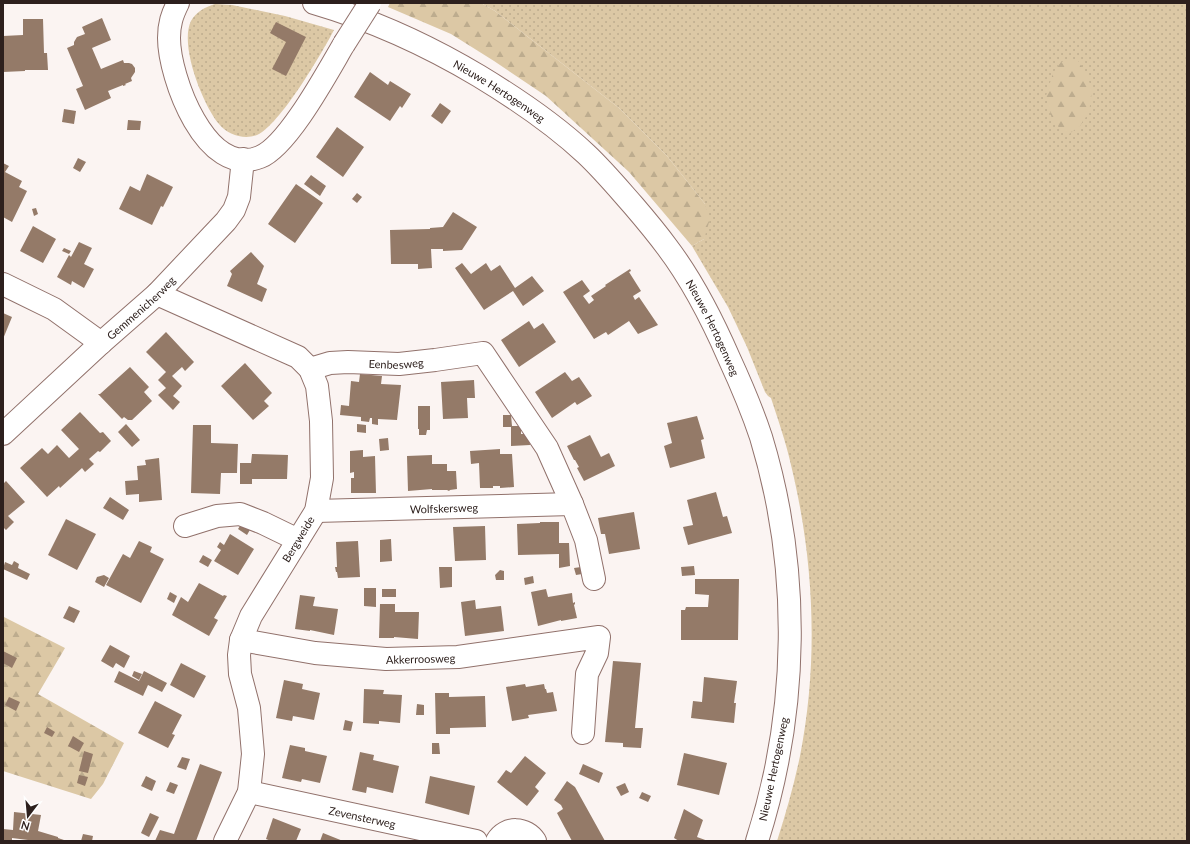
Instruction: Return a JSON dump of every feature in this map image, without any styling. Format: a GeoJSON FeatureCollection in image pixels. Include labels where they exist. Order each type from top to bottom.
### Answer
{"type":"FeatureCollection","features":[{"type":"Feature","properties":{"kind":"street"},"geometry":{"type":"LineString","coordinates":[[178,3],[171,17],[169,40],[172,62],[181,94],[197,124],[209,140],[221,152],[237,159],[252,159],[260,157],[279,144],[305,108],[370,3]]}},
{"type":"Feature","properties":{"kind":"street","name":"Nieuwe Hertogenweg"},"geometry":{"type":"LineString","coordinates":[[314,3],[344,12],[378,25],[440,53],[506,92],[554,127],[599,167],[660,238],[696,292],[715,327],[741,383],[760,436],[780,514],[786,563],[790,635],[789,672],[783,727],[776,769],[757,841]]}},
{"type":"Feature","properties":{"kind":"street","name":"Gemmenicherweg"},"geometry":{"type":"LineString","coordinates":[[3,434],[101,343],[157,294],[226,221],[234,210],[238,197],[243,159]]}},
{"type":"Feature","properties":{"kind":"street"},"geometry":{"type":"LineString","coordinates":[[3,284],[54,309],[101,343]]}},
{"type":"Feature","properties":{"kind":"street","name":"Bergweide"},"geometry":{"type":"LineString","coordinates":[[157,294],[298,357],[310,369],[317,386],[321,421],[322,478],[316,511],[251,616],[241,640],[239,655],[240,674],[249,708],[254,754],[249,792],[225,841]]}},
{"type":"Feature","properties":{"kind":"street","name":"Eenbesweg"},"geometry":{"type":"LineString","coordinates":[[310,369],[330,363],[348,362],[399,364],[483,353],[547,448],[572,504]]}},
{"type":"Feature","properties":{"kind":"street"},"geometry":{"type":"LineString","coordinates":[[572,504],[586,540],[594,579]]}},
{"type":"Feature","properties":{"kind":"street","name":"Wolfskersweg"},"geometry":{"type":"LineString","coordinates":[[316,511],[572,504]]}},
{"type":"Feature","properties":{"kind":"street"},"geometry":{"type":"LineString","coordinates":[[185,526],[217,516],[240,514],[298,540]]}},
{"type":"Feature","properties":{"kind":"street","name":"Akkerroosweg"},"geometry":{"type":"LineString","coordinates":[[241,640],[315,653],[386,659],[458,657],[600,637],[597,653],[587,674],[583,732]]}},
{"type":"Feature","properties":{"kind":"street","name":"Zevensterweg"},"geometry":{"type":"LineString","coordinates":[[249,792],[476,841]]}},
{"type":"Feature","properties":{"kind":"street"},"geometry":{"type":"LineString","coordinates":[[497,841],[504,833],[512,830],[519,830],[527,832],[535,841]]}},
{"type":"Feature","properties":{"kind":"green space"},"geometry":{"type":"Polygon","coordinates":[[[390,3],[481,3],[495,11],[619,108],[667,156],[705,204],[710,219],[704,239],[692,246],[629,172],[546,96],[451,34],[388,7],[390,3]]]}},
{"type":"Feature","properties":{"kind":"green space"},"geometry":{"type":"Polygon","coordinates":[[[481,3],[1187,3],[1187,841],[777,841],[787,809],[800,756],[810,683],[812,647],[811,610],[805,537],[799,501],[787,448],[771,398],[765,392],[747,347],[728,307],[692,246],[704,239],[705,204],[667,156],[619,108],[495,11],[481,3]]]}},
{"type":"Feature","properties":{"kind":"green space"},"geometry":{"type":"Polygon","coordinates":[[[215,4],[232,5],[285,16],[334,30],[300,87],[277,118],[266,129],[257,135],[247,137],[236,136],[223,128],[206,103],[194,74],[188,45],[188,32],[191,21],[201,10],[215,4]]]}},
{"type":"Feature","properties":{"kind":"green space"},"geometry":{"type":"Polygon","coordinates":[[[1077,59],[1087,75],[1092,91],[1089,112],[1080,126],[1069,134],[1062,131],[1052,119],[1046,96],[1053,73],[1061,62],[1077,59]]]}},
{"type":"Feature","properties":{"kind":"green space"},"geometry":{"type":"Polygon","coordinates":[[[4,617],[65,648],[38,694],[124,743],[103,784],[91,799],[3,771],[4,617]]]}},
{"type":"Feature","properties":{"kind":"building"},"geometry":{"type":"Polygon","coordinates":[[[102,18],[111,40],[92,48],[101,69],[123,60],[124,63],[132,64],[135,68],[135,72],[131,78],[132,81],[125,84],[126,85],[108,91],[111,98],[85,110],[76,89],[83,86],[67,48],[74,45],[77,37],[85,34],[82,27],[102,18]]]}},
{"type":"Feature","properties":{"kind":"building"},"geometry":{"type":"Polygon","coordinates":[[[23,19],[43,19],[44,53],[47,53],[48,70],[3,72],[3,36],[23,35],[23,19]]]}},
{"type":"Feature","properties":{"kind":"building"},"geometry":{"type":"Polygon","coordinates":[[[276,22],[306,37],[286,76],[272,69],[286,42],[270,33],[276,22]]]}},
{"type":"Feature","properties":{"kind":"building"},"geometry":{"type":"Polygon","coordinates":[[[370,72],[388,85],[390,81],[411,94],[402,108],[400,106],[390,121],[354,97],[370,72]]]}},
{"type":"Feature","properties":{"kind":"building"},"geometry":{"type":"Polygon","coordinates":[[[440,103],[451,111],[442,124],[431,116],[440,103]]]}},
{"type":"Feature","properties":{"kind":"building"},"geometry":{"type":"Polygon","coordinates":[[[64,109],[76,111],[74,124],[62,122],[64,109]]]}},
{"type":"Feature","properties":{"kind":"building"},"geometry":{"type":"Polygon","coordinates":[[[128,120],[141,121],[140,130],[127,130],[128,120]]]}},
{"type":"Feature","properties":{"kind":"building"},"geometry":{"type":"Polygon","coordinates":[[[337,127],[364,147],[343,177],[316,157],[337,127]]]}},
{"type":"Feature","properties":{"kind":"building"},"geometry":{"type":"Polygon","coordinates":[[[78,158],[86,162],[80,172],[73,168],[78,158]]]}},
{"type":"Feature","properties":{"kind":"building"},"geometry":{"type":"Polygon","coordinates":[[[3,163],[9,166],[5,172],[22,181],[19,187],[27,191],[12,222],[3,217],[3,163]]]}},
{"type":"Feature","properties":{"kind":"building"},"geometry":{"type":"Polygon","coordinates":[[[147,174],[173,187],[163,207],[161,206],[152,225],[119,209],[130,186],[140,191],[147,174]]]}},
{"type":"Feature","properties":{"kind":"building"},"geometry":{"type":"Polygon","coordinates":[[[311,175],[326,186],[320,196],[304,184],[311,175]]]}},
{"type":"Feature","properties":{"kind":"building"},"geometry":{"type":"Polygon","coordinates":[[[296,184],[323,203],[295,243],[268,224],[296,184]]]}},
{"type":"Feature","properties":{"kind":"building"},"geometry":{"type":"Polygon","coordinates":[[[357,193],[362,197],[357,203],[352,199],[357,193]]]}},
{"type":"Feature","properties":{"kind":"building"},"geometry":{"type":"Polygon","coordinates":[[[36,208],[38,214],[34,216],[32,209],[36,208]]]}},
{"type":"Feature","properties":{"kind":"building"},"geometry":{"type":"Polygon","coordinates":[[[453,212],[477,227],[462,250],[443,251],[443,249],[431,249],[432,268],[418,269],[418,264],[391,264],[390,230],[430,229],[443,227],[453,212]]]}},
{"type":"Feature","properties":{"kind":"building"},"geometry":{"type":"Polygon","coordinates":[[[33,226],[56,239],[43,263],[20,251],[33,226]]]}},
{"type":"Feature","properties":{"kind":"building"},"geometry":{"type":"Polygon","coordinates":[[[79,242],[92,248],[84,264],[94,269],[84,288],[72,281],[71,285],[57,277],[69,255],[71,257],[79,242]]]}},
{"type":"Feature","properties":{"kind":"building"},"geometry":{"type":"Polygon","coordinates":[[[64,248],[71,251],[69,254],[62,251],[64,248]]]}},
{"type":"Feature","properties":{"kind":"building"},"geometry":{"type":"Polygon","coordinates":[[[251,252],[264,266],[257,284],[267,289],[262,302],[227,286],[232,274],[230,271],[251,252]]]}},
{"type":"Feature","properties":{"kind":"building"},"geometry":{"type":"Polygon","coordinates":[[[462,263],[471,274],[486,263],[491,271],[500,265],[515,288],[532,276],[544,291],[523,306],[513,291],[484,310],[455,268],[462,263]]]}},
{"type":"Feature","properties":{"kind":"building"},"geometry":{"type":"Polygon","coordinates":[[[630,269],[631,271],[629,272],[641,291],[633,296],[635,300],[639,297],[658,325],[638,334],[629,321],[608,335],[606,332],[594,339],[563,292],[582,280],[590,291],[583,296],[589,304],[594,300],[591,296],[630,269]]]}},
{"type":"Feature","properties":{"kind":"building"},"geometry":{"type":"Polygon","coordinates":[[[3,313],[12,317],[3,339],[3,313]]]}},
{"type":"Feature","properties":{"kind":"building"},"geometry":{"type":"Polygon","coordinates":[[[529,321],[534,329],[543,323],[556,342],[519,367],[501,340],[529,321]]]}},
{"type":"Feature","properties":{"kind":"building"},"geometry":{"type":"Polygon","coordinates":[[[166,332],[194,362],[185,371],[182,367],[172,376],[182,386],[173,396],[180,402],[173,410],[158,395],[166,388],[158,380],[166,372],[146,352],[166,332]]]}},
{"type":"Feature","properties":{"kind":"building"},"geometry":{"type":"Polygon","coordinates":[[[245,363],[272,393],[264,401],[269,406],[253,420],[221,386],[245,363]]]}},
{"type":"Feature","properties":{"kind":"building"},"geometry":{"type":"Polygon","coordinates":[[[130,367],[149,387],[144,392],[152,401],[132,420],[128,420],[124,417],[122,419],[98,394],[100,394],[130,367]]]}},
{"type":"Feature","properties":{"kind":"building"},"geometry":{"type":"Polygon","coordinates":[[[565,372],[572,381],[579,377],[592,396],[577,405],[575,402],[552,418],[535,392],[565,372]]]}},
{"type":"Feature","properties":{"kind":"building"},"geometry":{"type":"Polygon","coordinates":[[[360,374],[382,376],[381,384],[401,385],[397,420],[378,419],[378,425],[372,424],[372,418],[370,418],[369,422],[361,421],[361,417],[340,415],[341,405],[349,406],[351,381],[359,382],[360,374]]]}},
{"type":"Feature","properties":{"kind":"building"},"geometry":{"type":"Polygon","coordinates":[[[474,380],[475,398],[467,398],[468,418],[443,419],[441,382],[474,380]]]}},
{"type":"Feature","properties":{"kind":"building"},"geometry":{"type":"Polygon","coordinates":[[[418,406],[430,406],[430,430],[427,430],[426,435],[419,435],[418,406]]]}},
{"type":"Feature","properties":{"kind":"building"},"geometry":{"type":"Polygon","coordinates":[[[80,412],[100,433],[103,432],[111,441],[100,452],[98,451],[89,459],[94,464],[85,472],[82,468],[60,488],[59,486],[47,497],[20,468],[42,448],[48,454],[57,445],[69,458],[79,449],[61,430],[80,412]]]}},
{"type":"Feature","properties":{"kind":"building"},"geometry":{"type":"Polygon","coordinates":[[[503,415],[511,415],[512,426],[521,426],[521,434],[529,434],[530,445],[511,446],[511,427],[503,427],[503,415]]]}},
{"type":"Feature","properties":{"kind":"building"},"geometry":{"type":"Polygon","coordinates":[[[697,416],[704,439],[701,440],[705,458],[670,468],[664,446],[672,443],[667,423],[697,416]]]}},
{"type":"Feature","properties":{"kind":"building"},"geometry":{"type":"Polygon","coordinates":[[[126,424],[140,440],[132,447],[118,432],[126,424]]]}},
{"type":"Feature","properties":{"kind":"building"},"geometry":{"type":"Polygon","coordinates":[[[357,424],[366,425],[366,433],[357,432],[357,424]]]}},
{"type":"Feature","properties":{"kind":"building"},"geometry":{"type":"Polygon","coordinates":[[[193,425],[211,425],[211,443],[238,444],[237,473],[221,473],[220,494],[191,493],[193,425]]]}},
{"type":"Feature","properties":{"kind":"building"},"geometry":{"type":"Polygon","coordinates":[[[590,435],[601,457],[609,453],[615,466],[584,481],[577,468],[579,467],[567,446],[590,435]]]}},
{"type":"Feature","properties":{"kind":"building"},"geometry":{"type":"Polygon","coordinates":[[[388,438],[389,450],[380,451],[379,439],[388,438]]]}},
{"type":"Feature","properties":{"kind":"building"},"geometry":{"type":"Polygon","coordinates":[[[500,449],[500,454],[512,454],[514,487],[500,488],[500,486],[493,486],[493,488],[480,488],[479,463],[471,464],[470,451],[500,449]]]}},
{"type":"Feature","properties":{"kind":"building"},"geometry":{"type":"Polygon","coordinates":[[[363,450],[363,457],[375,456],[376,493],[351,493],[351,478],[354,478],[354,472],[350,473],[350,451],[363,450]]]}},
{"type":"Feature","properties":{"kind":"building"},"geometry":{"type":"Polygon","coordinates":[[[252,454],[288,455],[287,479],[252,479],[252,484],[240,484],[240,463],[251,463],[252,454]]]}},
{"type":"Feature","properties":{"kind":"building"},"geometry":{"type":"Polygon","coordinates":[[[432,455],[432,464],[447,464],[447,471],[456,471],[457,489],[449,491],[432,489],[408,491],[407,456],[432,455]]]}},
{"type":"Feature","properties":{"kind":"building"},"geometry":{"type":"Polygon","coordinates":[[[159,458],[162,500],[139,502],[139,494],[126,495],[125,481],[138,480],[137,466],[146,465],[145,460],[159,458]]]}},
{"type":"Feature","properties":{"kind":"building"},"geometry":{"type":"Polygon","coordinates":[[[6,481],[25,502],[8,516],[14,522],[6,530],[3,527],[3,484],[6,481]]]}},
{"type":"Feature","properties":{"kind":"building"},"geometry":{"type":"Polygon","coordinates":[[[716,492],[723,517],[727,516],[732,533],[688,545],[683,527],[693,525],[687,500],[716,492]]]}},
{"type":"Feature","properties":{"kind":"building"},"geometry":{"type":"Polygon","coordinates":[[[110,497],[129,510],[123,520],[103,508],[110,497]]]}},
{"type":"Feature","properties":{"kind":"building"},"geometry":{"type":"Polygon","coordinates":[[[634,512],[640,549],[609,554],[605,534],[601,534],[598,518],[634,512]]]}},
{"type":"Feature","properties":{"kind":"building"},"geometry":{"type":"Polygon","coordinates":[[[66,519],[96,534],[77,570],[48,555],[66,519]]]}},
{"type":"Feature","properties":{"kind":"building"},"geometry":{"type":"Polygon","coordinates":[[[559,522],[559,543],[569,543],[570,566],[559,568],[559,554],[518,555],[517,524],[559,522]]]}},
{"type":"Feature","properties":{"kind":"building"},"geometry":{"type":"Polygon","coordinates":[[[242,523],[251,528],[247,535],[238,529],[242,523]]]}},
{"type":"Feature","properties":{"kind":"building"},"geometry":{"type":"Polygon","coordinates":[[[485,526],[486,560],[455,561],[453,527],[485,526]]]}},
{"type":"Feature","properties":{"kind":"building"},"geometry":{"type":"Polygon","coordinates":[[[230,534],[254,549],[238,575],[214,561],[221,550],[217,547],[220,542],[224,545],[230,534]]]}},
{"type":"Feature","properties":{"kind":"building"},"geometry":{"type":"Polygon","coordinates":[[[391,539],[392,561],[380,562],[380,540],[391,539]]]}},
{"type":"Feature","properties":{"kind":"building"},"geometry":{"type":"Polygon","coordinates":[[[139,541],[152,547],[150,552],[164,559],[141,603],[106,585],[123,554],[130,558],[139,541]]]}},
{"type":"Feature","properties":{"kind":"building"},"geometry":{"type":"Polygon","coordinates":[[[358,541],[360,577],[338,578],[335,567],[337,567],[336,542],[358,541]]]}},
{"type":"Feature","properties":{"kind":"building"},"geometry":{"type":"Polygon","coordinates":[[[203,555],[212,560],[208,567],[199,562],[203,555]]]}},
{"type":"Feature","properties":{"kind":"building"},"geometry":{"type":"Polygon","coordinates":[[[14,561],[19,564],[18,568],[30,574],[27,580],[3,569],[5,562],[12,565],[14,561]]]}},
{"type":"Feature","properties":{"kind":"building"},"geometry":{"type":"Polygon","coordinates":[[[694,566],[695,575],[682,576],[681,567],[694,566]]]}},
{"type":"Feature","properties":{"kind":"building"},"geometry":{"type":"Polygon","coordinates":[[[439,567],[452,567],[452,587],[440,588],[439,567]]]}},
{"type":"Feature","properties":{"kind":"building"},"geometry":{"type":"Polygon","coordinates":[[[581,567],[582,574],[576,575],[574,568],[581,567]]]}},
{"type":"Feature","properties":{"kind":"building"},"geometry":{"type":"Polygon","coordinates":[[[500,570],[504,571],[504,580],[496,580],[495,575],[500,570]]]}},
{"type":"Feature","properties":{"kind":"building"},"geometry":{"type":"Polygon","coordinates":[[[104,575],[109,578],[104,587],[95,582],[97,577],[104,575]]]}},
{"type":"Feature","properties":{"kind":"building"},"geometry":{"type":"Polygon","coordinates":[[[533,576],[534,583],[525,585],[524,578],[533,576]]]}},
{"type":"Feature","properties":{"kind":"building"},"geometry":{"type":"Polygon","coordinates":[[[695,579],[739,579],[738,640],[681,640],[681,610],[685,610],[686,607],[708,607],[709,595],[695,594],[695,579]]]}},
{"type":"Feature","properties":{"kind":"building"},"geometry":{"type":"Polygon","coordinates":[[[199,583],[223,596],[227,596],[214,618],[218,620],[209,636],[172,615],[181,597],[188,602],[199,583]]]}},
{"type":"Feature","properties":{"kind":"building"},"geometry":{"type":"Polygon","coordinates":[[[364,588],[376,588],[376,607],[364,606],[364,588]]]}},
{"type":"Feature","properties":{"kind":"building"},"geometry":{"type":"Polygon","coordinates":[[[382,589],[396,589],[396,597],[382,597],[382,589]]]}},
{"type":"Feature","properties":{"kind":"building"},"geometry":{"type":"Polygon","coordinates":[[[546,589],[548,597],[572,593],[577,618],[561,620],[538,626],[531,592],[546,589]]]}},
{"type":"Feature","properties":{"kind":"building"},"geometry":{"type":"Polygon","coordinates":[[[170,592],[177,596],[174,603],[167,599],[170,592]]]}},
{"type":"Feature","properties":{"kind":"building"},"geometry":{"type":"Polygon","coordinates":[[[300,595],[315,597],[313,606],[338,609],[334,635],[310,630],[295,629],[300,595]]]}},
{"type":"Feature","properties":{"kind":"building"},"geometry":{"type":"Polygon","coordinates":[[[475,600],[476,609],[501,606],[504,631],[465,636],[461,602],[475,600]]]}},
{"type":"Feature","properties":{"kind":"building"},"geometry":{"type":"Polygon","coordinates":[[[380,604],[395,604],[395,612],[419,612],[418,639],[394,637],[379,638],[380,604]]]}},
{"type":"Feature","properties":{"kind":"building"},"geometry":{"type":"Polygon","coordinates":[[[69,606],[80,611],[74,623],[63,618],[69,606]]]}},
{"type":"Feature","properties":{"kind":"building"},"geometry":{"type":"Polygon","coordinates":[[[110,645],[130,656],[124,668],[116,663],[113,668],[101,661],[110,645]]]}},
{"type":"Feature","properties":{"kind":"building"},"geometry":{"type":"Polygon","coordinates":[[[3,651],[17,658],[12,668],[3,663],[3,651]]]}},
{"type":"Feature","properties":{"kind":"building"},"geometry":{"type":"Polygon","coordinates":[[[613,661],[641,663],[635,728],[643,728],[641,748],[623,747],[623,743],[605,742],[613,661]]]}},
{"type":"Feature","properties":{"kind":"building"},"geometry":{"type":"Polygon","coordinates":[[[181,663],[206,676],[194,698],[170,685],[181,663]]]}},
{"type":"Feature","properties":{"kind":"building"},"geometry":{"type":"Polygon","coordinates":[[[119,671],[139,681],[144,671],[167,683],[162,692],[148,685],[143,696],[114,682],[119,671]]]}},
{"type":"Feature","properties":{"kind":"building"},"geometry":{"type":"Polygon","coordinates":[[[134,671],[142,674],[139,680],[132,676],[134,671]]]}},
{"type":"Feature","properties":{"kind":"building"},"geometry":{"type":"Polygon","coordinates":[[[704,677],[737,681],[734,703],[736,703],[734,723],[691,718],[693,701],[702,702],[704,677]]]}},
{"type":"Feature","properties":{"kind":"building"},"geometry":{"type":"Polygon","coordinates":[[[284,680],[303,684],[302,689],[320,693],[314,720],[293,716],[292,721],[276,718],[284,680]]]}},
{"type":"Feature","properties":{"kind":"building"},"geometry":{"type":"Polygon","coordinates":[[[525,684],[526,687],[544,684],[547,693],[553,692],[557,711],[528,715],[529,718],[512,721],[506,687],[525,684]]]}},
{"type":"Feature","properties":{"kind":"building"},"geometry":{"type":"Polygon","coordinates":[[[364,689],[384,690],[383,694],[402,695],[400,723],[379,721],[379,724],[363,723],[364,689]]]}},
{"type":"Feature","properties":{"kind":"building"},"geometry":{"type":"Polygon","coordinates":[[[435,693],[449,693],[449,697],[485,696],[486,727],[450,728],[450,734],[436,734],[435,693]]]}},
{"type":"Feature","properties":{"kind":"building"},"geometry":{"type":"Polygon","coordinates":[[[9,697],[20,702],[16,711],[5,705],[9,697]]]}},
{"type":"Feature","properties":{"kind":"building"},"geometry":{"type":"Polygon","coordinates":[[[155,701],[182,715],[172,734],[175,735],[168,748],[138,733],[155,701]]]}},
{"type":"Feature","properties":{"kind":"building"},"geometry":{"type":"Polygon","coordinates":[[[417,704],[424,705],[424,715],[416,715],[417,704]]]}},
{"type":"Feature","properties":{"kind":"building"},"geometry":{"type":"Polygon","coordinates":[[[345,720],[353,722],[351,731],[343,730],[345,720]]]}},
{"type":"Feature","properties":{"kind":"building"},"geometry":{"type":"Polygon","coordinates":[[[47,727],[55,732],[52,737],[44,733],[47,727]]]}},
{"type":"Feature","properties":{"kind":"building"},"geometry":{"type":"Polygon","coordinates":[[[73,736],[84,743],[79,752],[68,746],[73,736]]]}},
{"type":"Feature","properties":{"kind":"building"},"geometry":{"type":"Polygon","coordinates":[[[432,743],[439,743],[440,754],[432,754],[432,743]]]}},
{"type":"Feature","properties":{"kind":"building"},"geometry":{"type":"Polygon","coordinates":[[[290,745],[305,748],[305,751],[327,756],[320,783],[302,779],[301,782],[282,778],[290,745]]]}},
{"type":"Feature","properties":{"kind":"building"},"geometry":{"type":"Polygon","coordinates":[[[84,751],[93,754],[88,773],[79,771],[84,751]]]}},
{"type":"Feature","properties":{"kind":"building"},"geometry":{"type":"Polygon","coordinates":[[[360,752],[374,755],[373,760],[399,766],[393,793],[367,787],[366,793],[352,790],[360,752]]]}},
{"type":"Feature","properties":{"kind":"building"},"geometry":{"type":"Polygon","coordinates":[[[684,753],[727,763],[719,795],[677,785],[684,753]]]}},
{"type":"Feature","properties":{"kind":"building"},"geometry":{"type":"Polygon","coordinates":[[[525,756],[546,773],[535,787],[539,791],[527,806],[497,782],[506,770],[511,773],[525,756]]]}},
{"type":"Feature","properties":{"kind":"building"},"geometry":{"type":"Polygon","coordinates":[[[182,757],[190,759],[186,770],[177,767],[182,757]]]}},
{"type":"Feature","properties":{"kind":"building"},"geometry":{"type":"Polygon","coordinates":[[[200,764],[222,772],[196,841],[155,841],[160,830],[174,834],[200,764]]]}},
{"type":"Feature","properties":{"kind":"building"},"geometry":{"type":"Polygon","coordinates":[[[583,764],[603,773],[599,783],[579,774],[583,764]]]}},
{"type":"Feature","properties":{"kind":"building"},"geometry":{"type":"Polygon","coordinates":[[[79,775],[88,777],[85,786],[77,783],[79,775]]]}},
{"type":"Feature","properties":{"kind":"building"},"geometry":{"type":"Polygon","coordinates":[[[146,776],[156,781],[152,791],[141,786],[146,776]]]}},
{"type":"Feature","properties":{"kind":"building"},"geometry":{"type":"Polygon","coordinates":[[[430,776],[475,786],[469,815],[425,803],[430,776]]]}},
{"type":"Feature","properties":{"kind":"building"},"geometry":{"type":"Polygon","coordinates":[[[567,781],[575,787],[605,841],[572,841],[557,813],[563,809],[561,805],[554,800],[567,781]]]}},
{"type":"Feature","properties":{"kind":"building"},"geometry":{"type":"Polygon","coordinates":[[[170,782],[178,785],[174,794],[166,791],[170,782]]]}},
{"type":"Feature","properties":{"kind":"building"},"geometry":{"type":"Polygon","coordinates":[[[625,783],[629,792],[621,796],[616,787],[625,783]]]}},
{"type":"Feature","properties":{"kind":"building"},"geometry":{"type":"Polygon","coordinates":[[[642,792],[651,796],[648,802],[639,798],[642,792]]]}},
{"type":"Feature","properties":{"kind":"building"},"geometry":{"type":"Polygon","coordinates":[[[684,809],[703,820],[697,837],[708,841],[679,841],[674,838],[684,809]]]}},
{"type":"Feature","properties":{"kind":"building"},"geometry":{"type":"Polygon","coordinates":[[[14,812],[41,815],[38,831],[67,841],[36,841],[12,838],[12,841],[3,841],[3,829],[13,830],[14,812]]]}},
{"type":"Feature","properties":{"kind":"building"},"geometry":{"type":"Polygon","coordinates":[[[150,813],[159,817],[149,837],[141,833],[150,813]]]}},
{"type":"Feature","properties":{"kind":"building"},"geometry":{"type":"Polygon","coordinates":[[[273,818],[301,829],[296,841],[271,841],[266,839],[273,818]]]}},
{"type":"Feature","properties":{"kind":"building"},"geometry":{"type":"Polygon","coordinates":[[[323,833],[343,841],[320,841],[323,833]]]}},
{"type":"Feature","properties":{"kind":"building"},"geometry":{"type":"Polygon","coordinates":[[[83,834],[93,836],[92,841],[81,841],[83,834]]]}}]}
